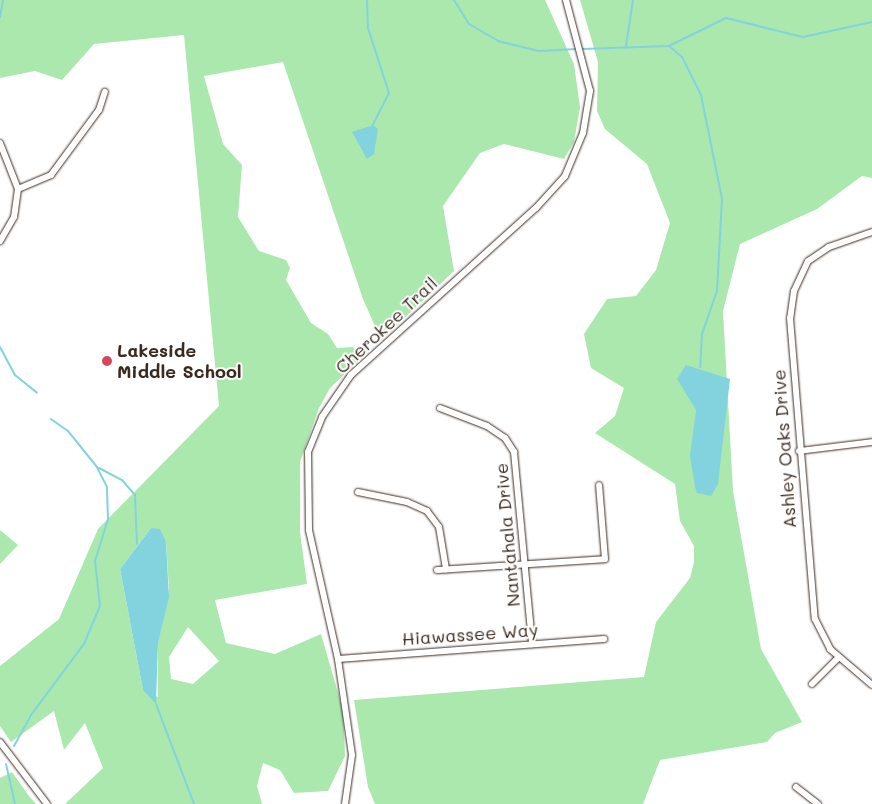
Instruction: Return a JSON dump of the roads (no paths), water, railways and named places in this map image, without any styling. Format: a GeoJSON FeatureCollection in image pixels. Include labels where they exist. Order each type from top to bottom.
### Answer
{"type":"FeatureCollection","features":[{"type":"Feature","properties":{"kind":"street","name":"Cherokee Trail"},"geometry":{"type":"LineString","coordinates":[[345,804],[352,755],[338,659],[306,504],[306,464],[314,432],[340,388],[361,365],[536,208],[565,176],[587,118],[586,72],[576,30],[566,0]]}},
{"type":"Feature","properties":{"kind":"street"},"geometry":{"type":"LineString","coordinates":[[18,190],[51,175],[98,110],[104,92]]}},
{"type":"Feature","properties":{"kind":"street"},"geometry":{"type":"LineString","coordinates":[[0,143],[18,190],[14,217],[0,241]]}},
{"type":"Feature","properties":{"kind":"street","name":"Ashley Oaks Drive"},"geometry":{"type":"LineString","coordinates":[[872,232],[819,252],[803,267],[795,285],[790,318],[799,451],[814,618],[822,639],[838,658],[872,685]]}},
{"type":"Feature","properties":{"kind":"street","name":"Nantahala Drive"},"geometry":{"type":"LineString","coordinates":[[440,408],[487,426],[511,445],[516,458],[532,644]]}},
{"type":"Feature","properties":{"kind":"street"},"geometry":{"type":"LineString","coordinates":[[799,451],[872,442]]}},
{"type":"Feature","properties":{"kind":"street"},"geometry":{"type":"LineString","coordinates":[[437,570],[605,559],[599,485]]}},
{"type":"Feature","properties":{"kind":"street"},"geometry":{"type":"LineString","coordinates":[[358,492],[407,502],[427,511],[439,527],[446,570]]}},
{"type":"Feature","properties":{"kind":"street","name":"Hiawassee Way"},"geometry":{"type":"LineString","coordinates":[[338,659],[604,639]]}},
{"type":"Feature","properties":{"kind":"street"},"geometry":{"type":"LineString","coordinates":[[812,684],[838,658]]}},
{"type":"Feature","properties":{"kind":"street"},"geometry":{"type":"LineString","coordinates":[[0,742],[46,804]]}},
{"type":"Feature","properties":{"kind":"street"},"geometry":{"type":"LineString","coordinates":[[796,787],[818,804]]}},
{"type":"Feature","properties":{"kind":"water"},"geometry":{"type":"Polygon","coordinates":[[[373,125],[378,129],[374,154],[367,159],[352,132],[373,125]]]}},
{"type":"Feature","properties":{"kind":"water"},"geometry":{"type":"Polygon","coordinates":[[[686,365],[730,379],[718,484],[711,496],[697,493],[695,487],[690,456],[696,410],[677,379],[686,365]]]}},
{"type":"Feature","properties":{"kind":"water"},"geometry":{"type":"Polygon","coordinates":[[[151,528],[160,529],[166,542],[169,597],[158,643],[156,704],[143,690],[120,569],[151,528]]]}},
{"type":"Feature","properties":{"kind":"waterway"},"geometry":{"type":"LineString","coordinates":[[0,17],[3,0]]}},
{"type":"Feature","properties":{"kind":"waterway"},"geometry":{"type":"LineString","coordinates":[[367,0],[368,28],[389,93],[373,125]]}},
{"type":"Feature","properties":{"kind":"waterway"},"geometry":{"type":"LineString","coordinates":[[454,0],[469,24],[498,41],[539,51],[577,49]]}},
{"type":"Feature","properties":{"kind":"waterway"},"geometry":{"type":"LineString","coordinates":[[626,46],[633,0]]}},
{"type":"Feature","properties":{"kind":"waterway"},"geometry":{"type":"LineString","coordinates":[[582,49],[669,46],[726,18],[803,37],[872,22]]}},
{"type":"Feature","properties":{"kind":"waterway"},"geometry":{"type":"LineString","coordinates":[[669,46],[682,57],[701,95],[722,199],[717,291],[702,334],[700,367]]}},
{"type":"Feature","properties":{"kind":"waterway"},"geometry":{"type":"LineString","coordinates":[[0,347],[15,375],[37,393]]}},
{"type":"Feature","properties":{"kind":"waterway"},"geometry":{"type":"LineString","coordinates":[[14,746],[31,715],[84,644],[100,606],[95,561],[108,519],[107,487],[97,467],[68,431],[51,419]]}},
{"type":"Feature","properties":{"kind":"waterway"},"geometry":{"type":"LineString","coordinates":[[99,468],[122,480],[135,495],[137,544]]}},
{"type":"Feature","properties":{"kind":"waterway"},"geometry":{"type":"LineString","coordinates":[[156,704],[194,804]]}},
{"type":"Feature","properties":{"kind":"waterway"},"geometry":{"type":"LineString","coordinates":[[6,764],[15,804]]}},
{"type":"Feature","properties":{"kind":"place","name":"Lakeside Middle School"},"geometry":{"type":"Point","coordinates":[107,361]}}]}
